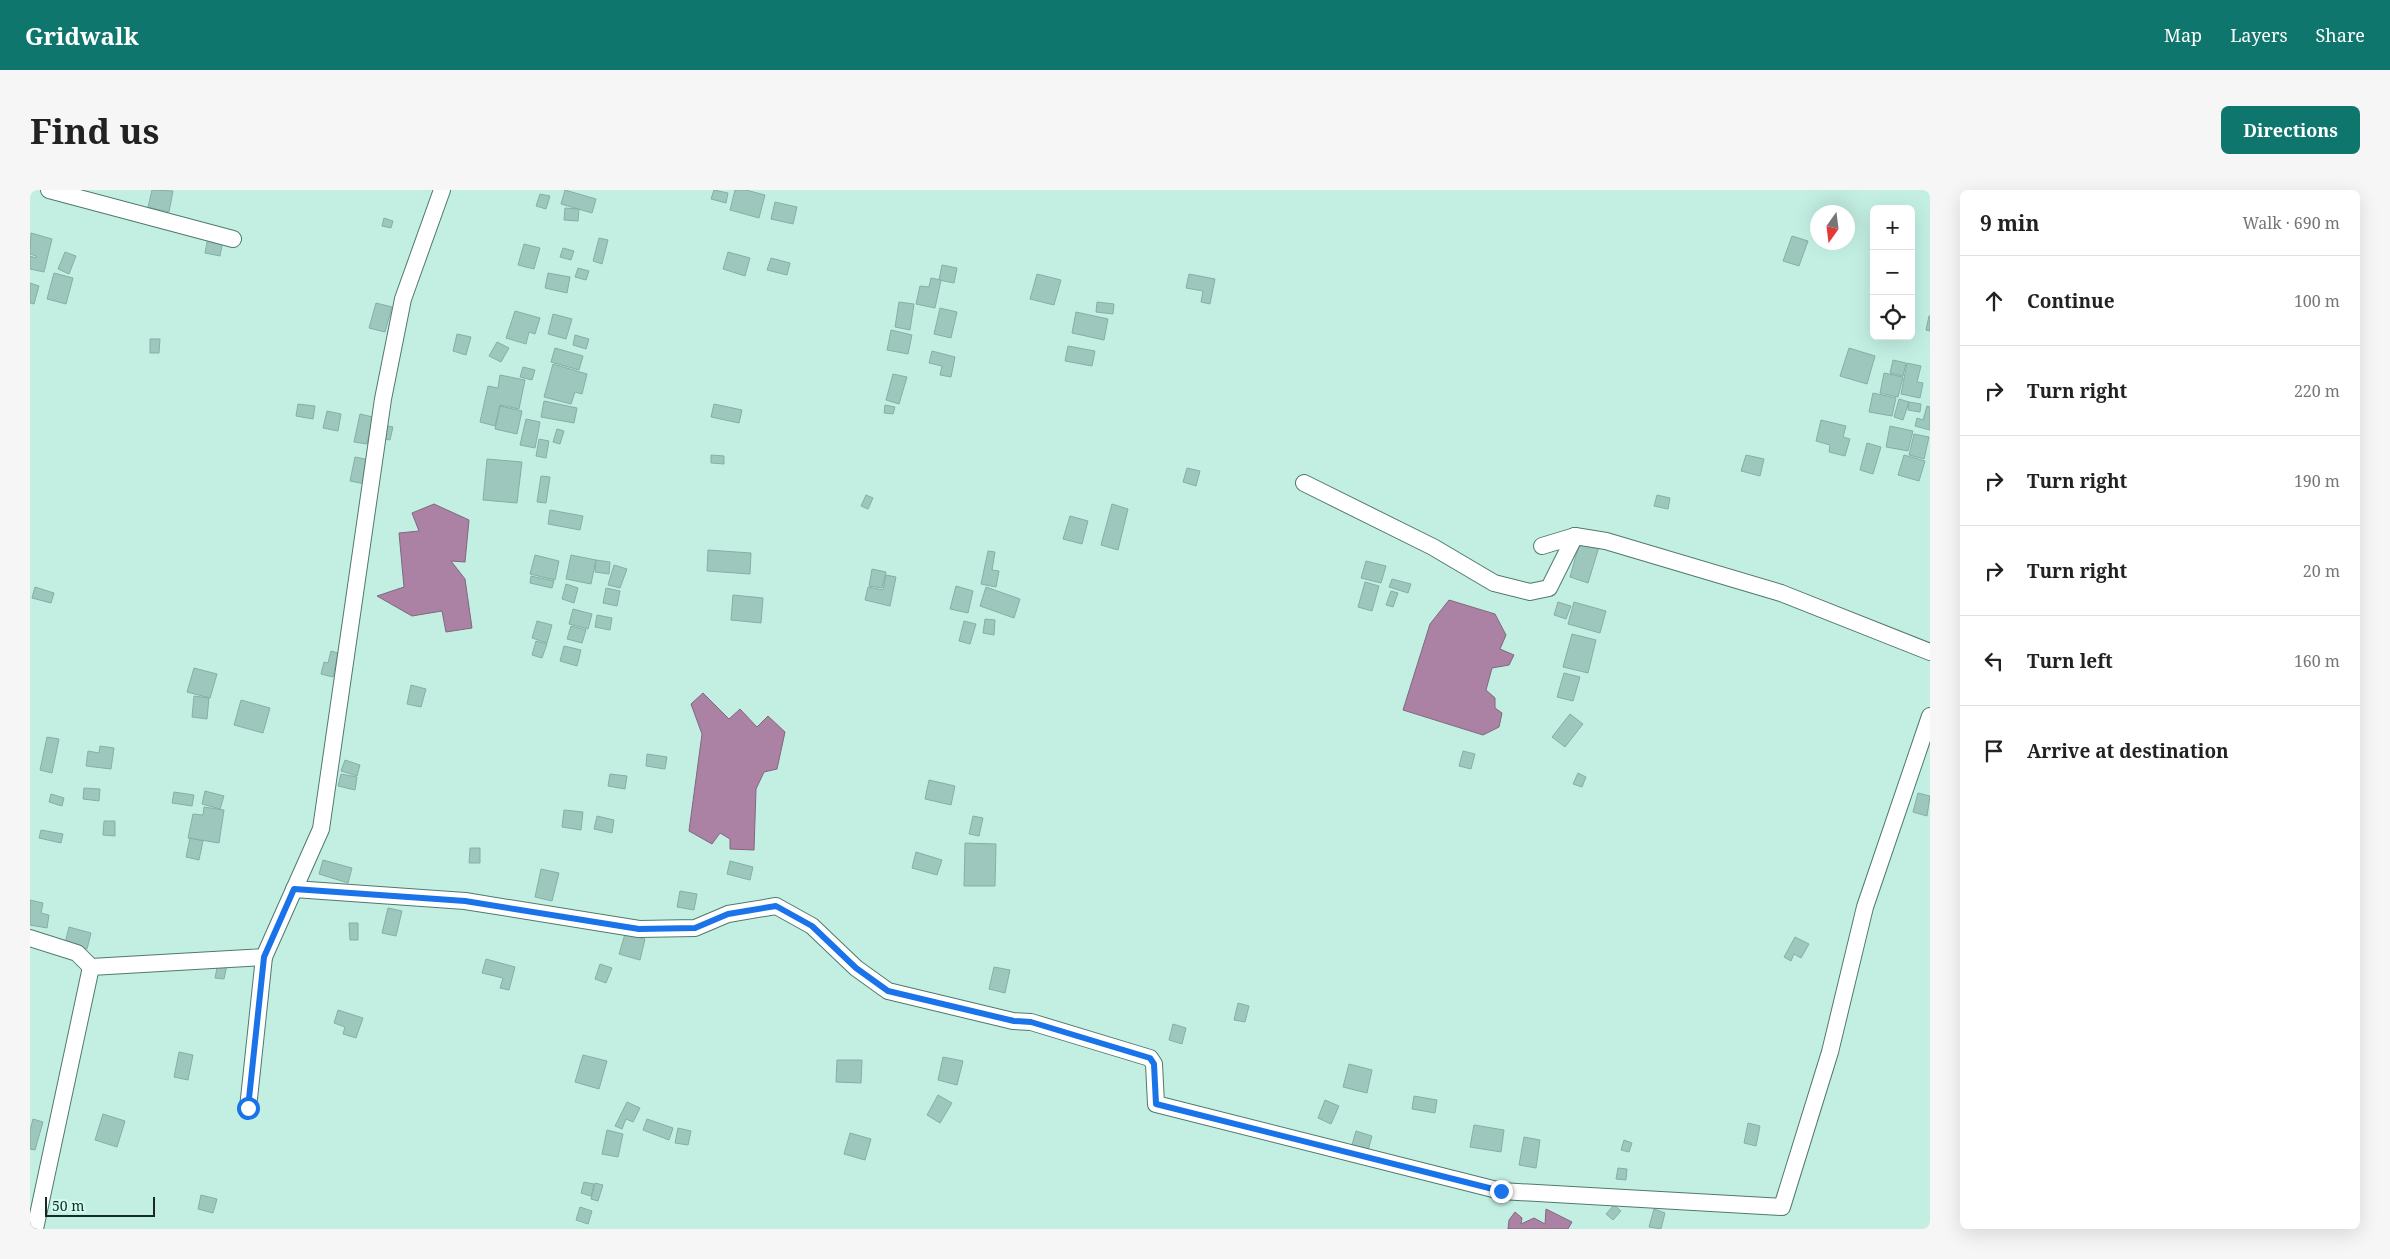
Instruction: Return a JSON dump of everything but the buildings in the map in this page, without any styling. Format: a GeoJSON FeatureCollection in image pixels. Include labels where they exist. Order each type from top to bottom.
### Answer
{"type":"FeatureCollection","features":[{"type":"Feature","properties":{"kind":"street"},"geometry":{"type":"LineString","coordinates":[[49,190],[76,193],[233,239]]}},
{"type":"Feature","properties":{"kind":"street"},"geometry":{"type":"LineString","coordinates":[[248,1108],[264,957],[320,829],[383,399],[403,299],[442,190]]}},
{"type":"Feature","properties":{"kind":"street"},"geometry":{"type":"LineString","coordinates":[[1304,483],[1433,547],[1494,583],[1530,592],[1549,588],[1575,536]]}},
{"type":"Feature","properties":{"kind":"street"},"geometry":{"type":"LineString","coordinates":[[1542,546],[1575,536],[1606,541],[1782,593],[1930,652]]}},
{"type":"Feature","properties":{"kind":"street"},"geometry":{"type":"LineString","coordinates":[[294,889],[465,901],[639,929],[695,928],[728,914],[776,906],[812,926],[856,968],[888,991],[1014,1021],[1031,1022],[1150,1058],[1154,1064],[1156,1104],[1501,1191],[1782,1207],[1830,1052],[1865,907],[1930,716]]}},
{"type":"Feature","properties":{"kind":"street"},"geometry":{"type":"LineString","coordinates":[[30,938],[77,953],[91,966],[264,957]]}},
{"type":"Feature","properties":{"kind":"street"},"geometry":{"type":"LineString","coordinates":[[35,1229],[91,966]]}},
{"type":"Feature","properties":{"kind":"shaded area"},"geometry":{"type":"Polygon","coordinates":[[[434,504],[469,520],[465,562],[451,561],[465,579],[472,628],[446,632],[442,611],[412,616],[377,596],[404,587],[399,533],[419,531],[412,513],[434,504]]]}},
{"type":"Feature","properties":{"kind":"shaded area"},"geometry":{"type":"Polygon","coordinates":[[[1449,600],[1495,614],[1506,635],[1500,649],[1514,655],[1509,665],[1492,668],[1486,690],[1495,698],[1495,708],[1502,713],[1499,727],[1483,735],[1403,710],[1430,624],[1449,600]]]}},
{"type":"Feature","properties":{"kind":"shaded area"},"geometry":{"type":"Polygon","coordinates":[[[703,693],[729,719],[740,709],[757,727],[768,716],[785,732],[777,769],[764,772],[756,789],[754,850],[730,849],[730,839],[720,833],[712,844],[689,831],[702,734],[691,704],[703,693]]]}},
{"type":"Feature","properties":{"kind":"shaded area"},"geometry":{"type":"Polygon","coordinates":[[[1546,1209],[1572,1222],[1568,1229],[1508,1229],[1509,1220],[1515,1212],[1522,1218],[1521,1224],[1534,1218],[1545,1224],[1546,1209]]]}},
{"type":"Feature","properties":{"kind":"route"},"geometry":{"type":"LineString","coordinates":[[248,1108],[264,957],[294,889],[465,901],[639,929],[695,928],[728,914],[776,906],[812,926],[856,968],[888,991],[1014,1021],[1031,1022],[1150,1058],[1154,1064],[1156,1104],[1501,1191]]}}]}
